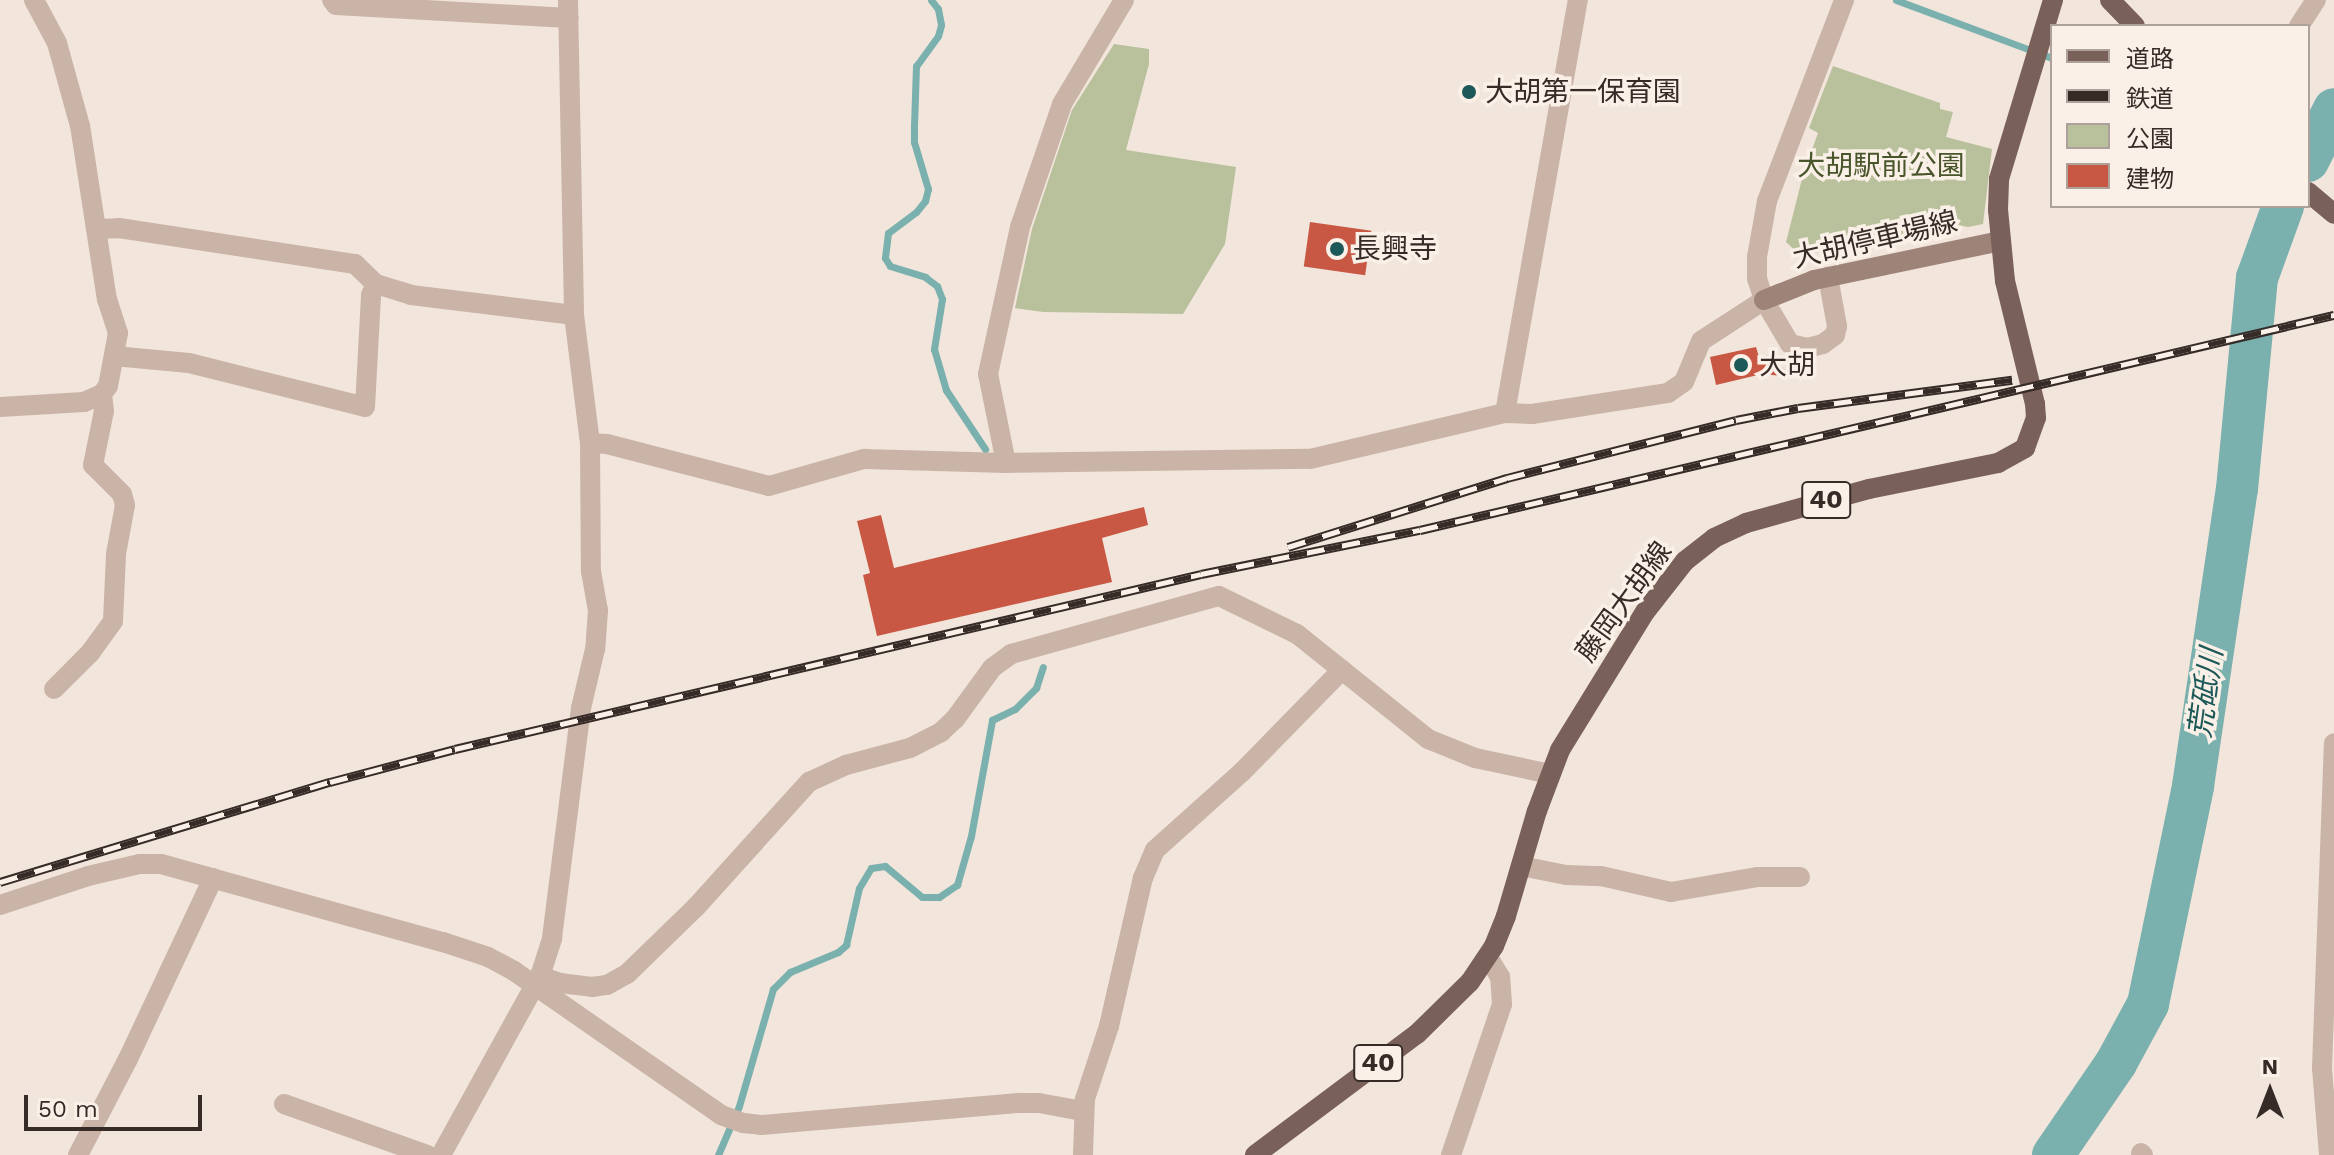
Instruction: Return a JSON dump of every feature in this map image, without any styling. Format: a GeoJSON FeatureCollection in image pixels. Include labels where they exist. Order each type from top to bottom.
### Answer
{"type":"FeatureCollection","features":[{"type":"Feature","properties":{"kind":"main road","name":"藤岡大胡線"},"geometry":{"type":"LineString","coordinates":[[1255,1155],[1417,1034],[1448,1006],[1488,957],[1506,916],[1550,774],[1595,689],[1659,592],[1685,561],[1714,538],[1746,523],[1830,499],[1998,463],[2025,448],[2034,426],[2035,404],[2005,281],[2000,241],[1999,179],[2053,0]]}},
{"type":"Feature","properties":{"kind":"main road"},"geometry":{"type":"LineString","coordinates":[[2110,0],[2133,24]]}},
{"type":"Feature","properties":{"kind":"main road"},"geometry":{"type":"LineString","coordinates":[[2310,194],[2334,214]]}},
{"type":"Feature","properties":{"kind":"main road","name":"大胡停車場線"},"geometry":{"type":"LineString","coordinates":[[1764,300],[1828,277],[2000,241]]}},
{"type":"Feature","properties":{"kind":"street"},"geometry":{"type":"LineString","coordinates":[[0,407],[84,402],[102,394],[108,386],[117,323],[107,300],[76,112],[57,43],[34,0]]}},
{"type":"Feature","properties":{"kind":"street"},"geometry":{"type":"LineString","coordinates":[[332,0],[336,5],[568,9],[574,315],[590,443],[591,571],[598,623],[590,677],[581,708],[552,938],[538,981],[441,1155]]}},
{"type":"Feature","properties":{"kind":"street"},"geometry":{"type":"LineString","coordinates":[[1006,463],[988,374],[1020,227],[1062,104],[1124,0]]}},
{"type":"Feature","properties":{"kind":"street"},"geometry":{"type":"LineString","coordinates":[[1505,413],[1578,0]]}},
{"type":"Feature","properties":{"kind":"street"},"geometry":{"type":"LineString","coordinates":[[1828,277],[1837,326],[1835,335],[1823,344],[1807,348],[1790,344],[1764,300],[1757,278],[1757,257],[1767,201],[1844,0]]}},
{"type":"Feature","properties":{"kind":"street"},"geometry":{"type":"LineString","coordinates":[[2300,24],[2316,0]]}},
{"type":"Feature","properties":{"kind":"street"},"geometry":{"type":"LineString","coordinates":[[96,229],[119,228],[355,264],[376,284],[411,295],[574,315]]}},
{"type":"Feature","properties":{"kind":"street"},"geometry":{"type":"LineString","coordinates":[[114,356],[189,363],[365,407],[371,295],[376,284]]}},
{"type":"Feature","properties":{"kind":"street"},"geometry":{"type":"LineString","coordinates":[[590,443],[607,444],[762,486],[864,459],[1006,463],[1310,459],[1505,413],[1532,414],[1668,393],[1684,382],[1701,341],[1764,300]]}},
{"type":"Feature","properties":{"kind":"street"},"geometry":{"type":"LineString","coordinates":[[54,689],[90,653],[113,621],[116,554],[125,505],[122,494],[93,465],[104,411],[102,394]]}},
{"type":"Feature","properties":{"kind":"street"},"geometry":{"type":"LineString","coordinates":[[538,981],[592,987],[607,985],[627,974],[696,907],[809,782],[846,765],[910,748],[941,732],[955,719],[992,668],[1026,647],[1219,596],[1297,634],[1428,739],[1475,758],[1550,774]]}},
{"type":"Feature","properties":{"kind":"street"},"geometry":{"type":"LineString","coordinates":[[1083,1155],[1083,1111],[1109,1026],[1143,878],[1155,850],[1242,772],[1342,670]]}},
{"type":"Feature","properties":{"kind":"street"},"geometry":{"type":"LineString","coordinates":[[2329,1155],[2322,1068],[2334,743]]}},
{"type":"Feature","properties":{"kind":"street"},"geometry":{"type":"LineString","coordinates":[[0,905],[88,876],[140,864],[161,864],[471,950],[538,981],[721,1115],[743,1123],[761,1125],[1019,1103],[1039,1103],[1083,1111]]}},
{"type":"Feature","properties":{"kind":"street"},"geometry":{"type":"LineString","coordinates":[[1521,866],[1566,875],[1601,876],[1671,892],[1757,877],[1800,877]]}},
{"type":"Feature","properties":{"kind":"street"},"geometry":{"type":"LineString","coordinates":[[78,1155],[128,1059],[213,878]]}},
{"type":"Feature","properties":{"kind":"street"},"geometry":{"type":"LineString","coordinates":[[1451,1155],[1502,1004],[1500,977],[1488,957]]}},
{"type":"Feature","properties":{"kind":"street"},"geometry":{"type":"LineString","coordinates":[[284,1104],[427,1155]]}},
{"type":"Feature","properties":{"kind":"green space"},"geometry":{"type":"Polygon","coordinates":[[[1114,44],[1149,49],[1149,64],[1126,150],[1236,167],[1225,244],[1183,314],[1043,312],[1015,308],[1032,229],[1072,110],[1114,44]]]}},
{"type":"Feature","properties":{"kind":"green space","name":"大胡駅前公園"},"geometry":{"type":"Polygon","coordinates":[[[1833,66],[1940,103],[1940,109],[1953,112],[1946,137],[1992,149],[1983,224],[1968,227],[1954,224],[1801,256],[1786,242],[1803,175],[1818,133],[1809,128],[1833,66]]]}},
{"type":"Feature","properties":{"kind":"building","name":"長興寺"},"geometry":{"type":"Polygon","coordinates":[[[1310,222],[1371,231],[1365,275],[1304,267],[1310,222]]]}},
{"type":"Feature","properties":{"kind":"building"},"geometry":{"type":"Polygon","coordinates":[[[1756,347],[1759,357],[1768,355],[1793,377],[1762,374],[1716,385],[1710,357],[1756,347]]]}},
{"type":"Feature","properties":{"kind":"building"},"geometry":{"type":"Polygon","coordinates":[[[1144,507],[1148,525],[1102,538],[1112,582],[877,636],[863,575],[870,573],[857,521],[881,515],[894,568],[1144,507]]]}},
{"type":"Feature","properties":{"kind":"waterway"},"geometry":{"type":"LineString","coordinates":[[931,0],[938,9],[941,25],[938,36],[916,66],[914,125],[914,142],[928,189],[925,201],[916,212],[888,233],[885,258],[890,266],[925,277],[937,286],[942,299],[934,349],[946,390],[985,449]]}},
{"type":"Feature","properties":{"kind":"waterway"},"geometry":{"type":"LineString","coordinates":[[1896,0],[2050,57]]}},
{"type":"Feature","properties":{"kind":"waterway","name":"荒砥川"},"geometry":{"type":"LineString","coordinates":[[2310,157],[2334,109]]}},
{"type":"Feature","properties":{"kind":"waterway","name":"荒砥川"},"geometry":{"type":"LineString","coordinates":[[2053,1155],[2116,1063],[2148,1004],[2193,786],[2237,489],[2257,278],[2282,208]]}},
{"type":"Feature","properties":{"kind":"waterway"},"geometry":{"type":"LineString","coordinates":[[718,1155],[739,1106],[773,989],[790,972],[838,952],[846,945],[859,888],[871,868],[885,866],[922,897],[939,897],[957,885],[971,836],[992,720],[1015,709],[1036,688],[1043,667]]}},
{"type":"Feature","properties":{"kind":"railway"},"geometry":{"type":"LineString","coordinates":[[0,882],[330,782],[455,749],[1201,574],[1420,530],[2334,315]]}},
{"type":"Feature","properties":{"kind":"railway"},"geometry":{"type":"LineString","coordinates":[[1288,547],[1507,478],[1736,420],[1798,408],[2012,380]]}},
{"type":"Feature","properties":{"kind":"place","name":"大胡第一保育園"},"geometry":{"type":"Point","coordinates":[1469,92]}},
{"type":"Feature","properties":{"kind":"place","name":"長興寺"},"geometry":{"type":"Point","coordinates":[1337,249]}},
{"type":"Feature","properties":{"kind":"place","name":"大胡"},"geometry":{"type":"Point","coordinates":[1741,365]}}]}
